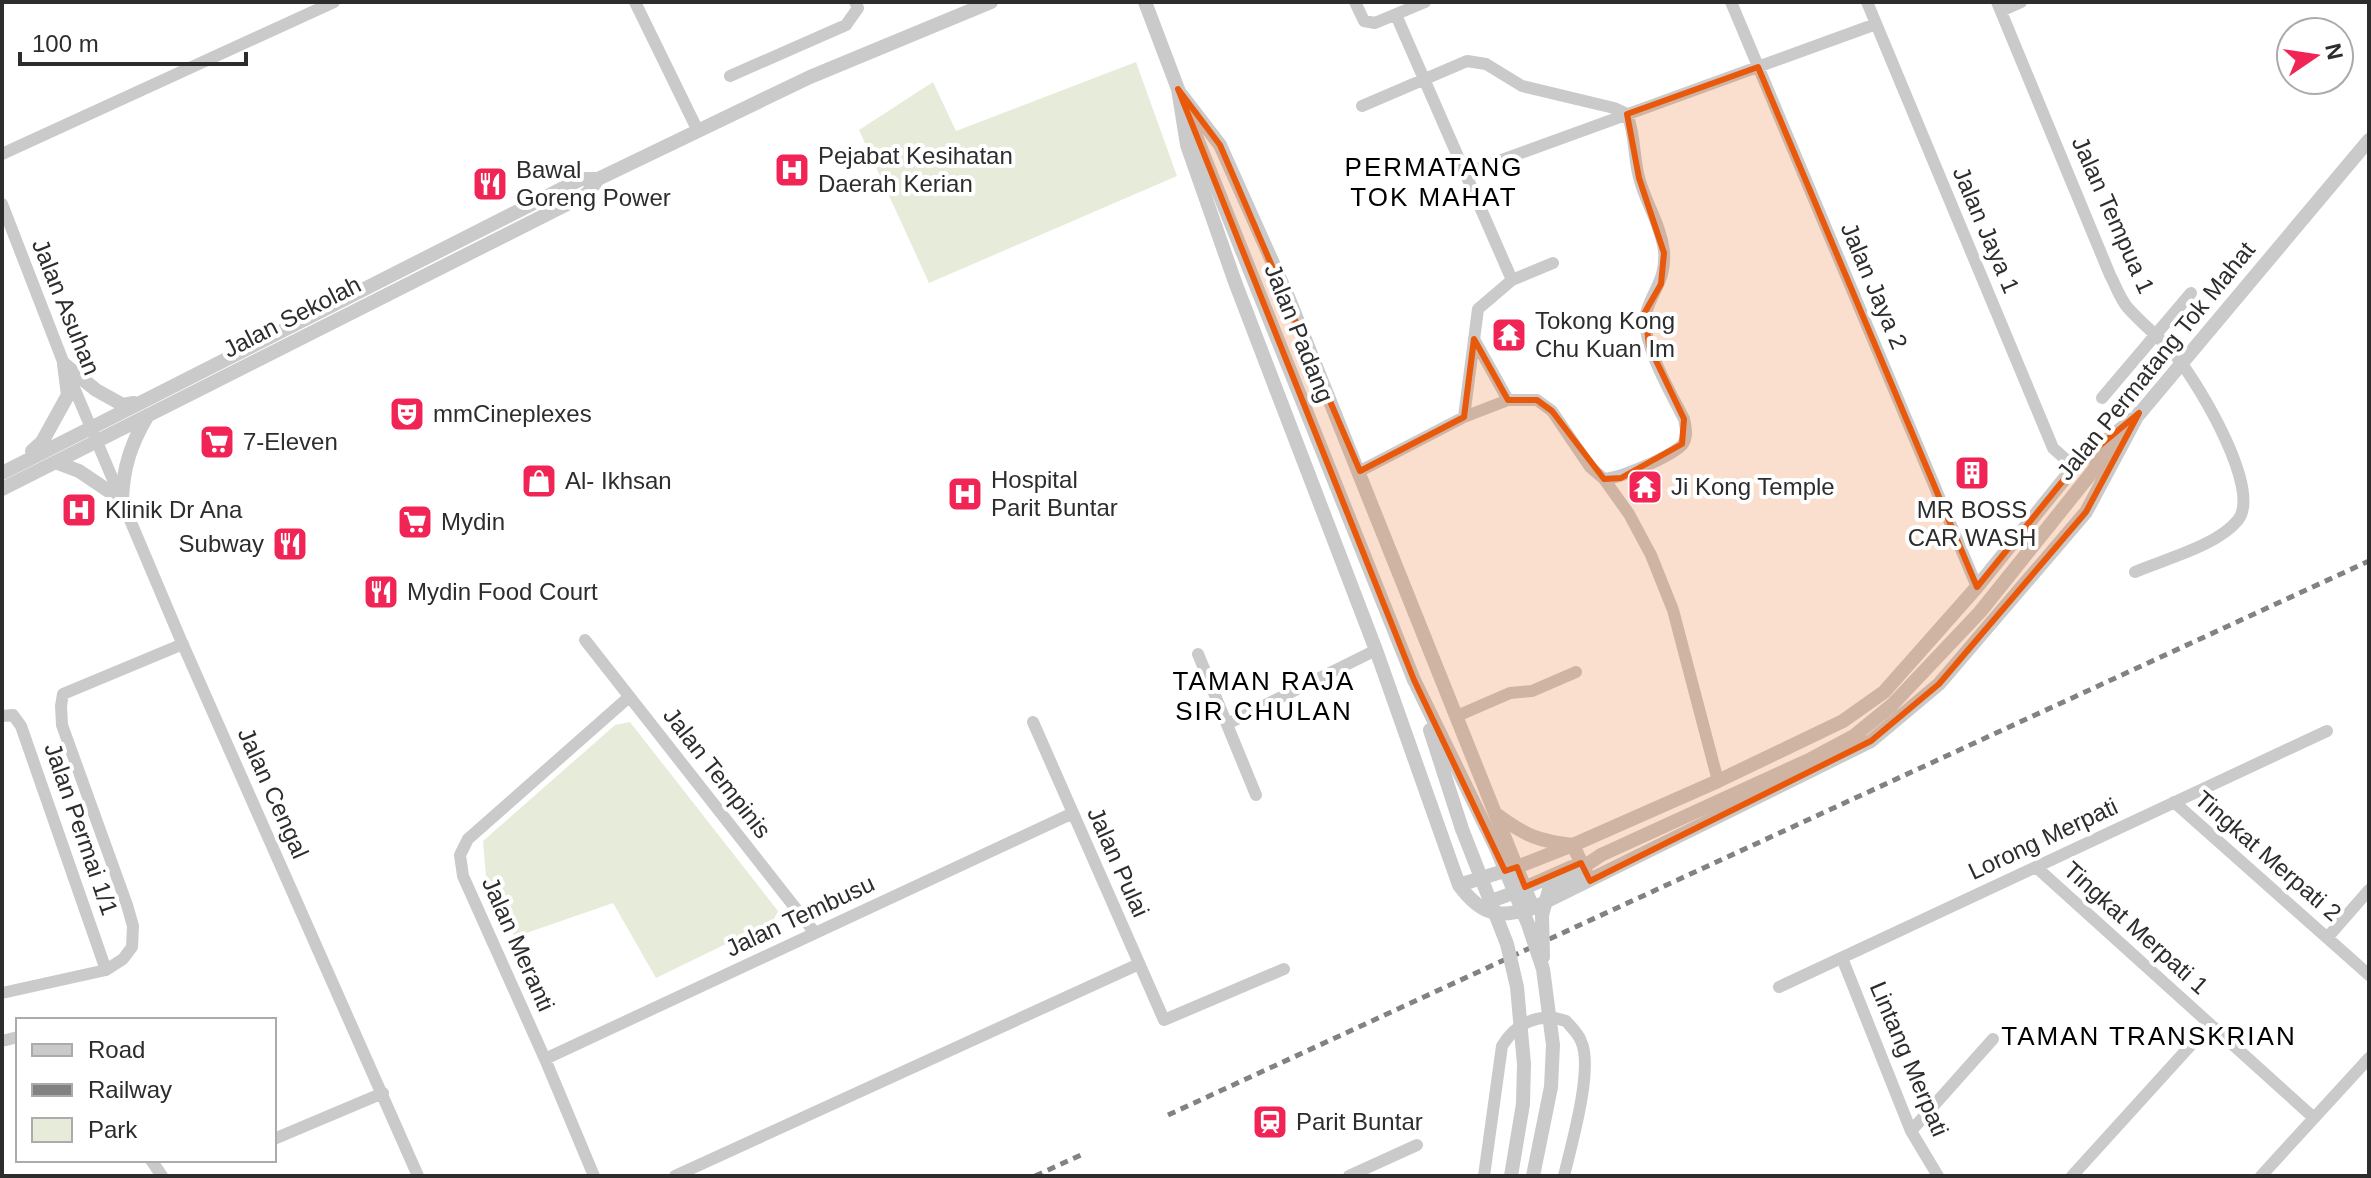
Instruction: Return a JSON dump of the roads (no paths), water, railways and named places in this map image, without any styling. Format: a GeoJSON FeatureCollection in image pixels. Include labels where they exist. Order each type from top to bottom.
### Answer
{"type":"FeatureCollection","features":[{"type":"Feature","properties":{"kind":"street"},"geometry":{"type":"LineString","coordinates":[[2,154],[334,2]]}},
{"type":"Feature","properties":{"kind":"street"},"geometry":{"type":"LineString","coordinates":[[635,2],[698,131]]}},
{"type":"Feature","properties":{"kind":"street"},"geometry":{"type":"LineString","coordinates":[[730,76],[846,25],[858,8],[855,2]]}},
{"type":"Feature","properties":{"kind":"street","name":"Jalan Sekolah"},"geometry":{"type":"LineString","coordinates":[[2,473],[581,179],[598,179],[810,77],[991,2]]}},
{"type":"Feature","properties":{"kind":"street","name":"Jalan Padang"},"geometry":{"type":"LineString","coordinates":[[1145,2],[1414,680],[1462,829],[1507,944],[1517,987],[1524,1064],[1523,1104],[1511,1176]]}},
{"type":"Feature","properties":{"kind":"street"},"geometry":{"type":"LineString","coordinates":[[1355,2],[1364,21],[1375,23],[1425,2]]}},
{"type":"Feature","properties":{"kind":"street","name":"Jalan Jaya 2"},"geometry":{"type":"LineString","coordinates":[[1731,2],[1977,587]]}},
{"type":"Feature","properties":{"kind":"street","name":"Jalan Jaya 1"},"geometry":{"type":"LineString","coordinates":[[1867,2],[2053,448],[2074,467]]}},
{"type":"Feature","properties":{"kind":"street"},"geometry":{"type":"LineString","coordinates":[[1999,6],[2021,2]]}},
{"type":"Feature","properties":{"kind":"street","name":"Jalan Tempua 1"},"geometry":{"type":"LineString","coordinates":[[1999,6],[2110,275],[2126,306],[2181,362],[2232,451],[2245,502],[2240,519],[2220,537],[2135,572]]}},
{"type":"Feature","properties":{"kind":"street"},"geometry":{"type":"LineString","coordinates":[[1396,15],[1512,280]]}},
{"type":"Feature","properties":{"kind":"street"},"geometry":{"type":"LineString","coordinates":[[1466,173],[1876,24]]}},
{"type":"Feature","properties":{"kind":"street"},"geometry":{"type":"LineString","coordinates":[[1362,106],[1467,61],[1486,64],[1522,86],[1614,108],[1627,114],[1633,127],[1639,178],[1659,227],[1664,253],[1661,284],[1645,312],[1649,346],[1684,419],[1686,433],[1682,444],[1658,459],[1621,478],[1604,479]]}},
{"type":"Feature","properties":{"kind":"street"},"geometry":{"type":"LineString","coordinates":[[1178,89],[1220,145],[1289,299],[1533,908]]}},
{"type":"Feature","properties":{"kind":"street"},"geometry":{"type":"LineString","coordinates":[[1178,89],[1187,145],[1235,282],[1376,650],[1459,885],[1476,905],[1488,912],[1516,913],[1533,908],[1871,741],[1939,684],[2086,512],[2139,413]]}},
{"type":"Feature","properties":{"kind":"street","name":"Jalan Permatang Tok Mahat"},"geometry":{"type":"LineString","coordinates":[[1601,855],[1811,759],[1854,736],[1892,705],[1980,612],[2181,362],[2369,140]]}},
{"type":"Feature","properties":{"kind":"street","name":"Jalan Sekolah"},"geometry":{"type":"LineString","coordinates":[[2,489],[587,194],[598,179]]}},
{"type":"Feature","properties":{"kind":"street","name":"Jalan Asuhan"},"geometry":{"type":"LineString","coordinates":[[2,204],[91,426]]}},
{"type":"Feature","properties":{"kind":"street"},"geometry":{"type":"LineString","coordinates":[[1464,417],[1478,309],[1512,280],[1553,263]]}},
{"type":"Feature","properties":{"kind":"street"},"geometry":{"type":"LineString","coordinates":[[2102,398],[2191,293]]}},
{"type":"Feature","properties":{"kind":"street"},"geometry":{"type":"LineString","coordinates":[[1474,339],[1508,400]]}},
{"type":"Feature","properties":{"kind":"street"},"geometry":{"type":"LineString","coordinates":[[64,364],[96,390],[123,405],[139,402]]}},
{"type":"Feature","properties":{"kind":"street"},"geometry":{"type":"LineString","coordinates":[[17,465],[42,442],[58,417],[68,395],[64,364]]}},
{"type":"Feature","properties":{"kind":"street"},"geometry":{"type":"LineString","coordinates":[[1360,471],[1464,417],[1508,400],[1537,400],[1552,411],[1590,467],[1604,479],[1629,514],[1651,555],[1673,610],[1718,781]]}},
{"type":"Feature","properties":{"kind":"street"},"geometry":{"type":"LineString","coordinates":[[1459,885],[1573,845],[1843,721],[1884,692],[1977,587],[2074,467],[2139,413]]}},
{"type":"Feature","properties":{"kind":"street"},"geometry":{"type":"LineString","coordinates":[[122,500],[123,474],[128,456],[148,415]]}},
{"type":"Feature","properties":{"kind":"street","name":"Jalan Cengal"},"geometry":{"type":"LineString","coordinates":[[91,426],[183,644],[418,1176]]}},
{"type":"Feature","properties":{"kind":"street"},"geometry":{"type":"LineString","coordinates":[[55,462],[79,471],[122,500]]}},
{"type":"Feature","properties":{"kind":"street","name":"Jalan Tempinis"},"geometry":{"type":"LineString","coordinates":[[585,640],[815,933]]}},
{"type":"Feature","properties":{"kind":"street"},"geometry":{"type":"LineString","coordinates":[[2,993],[106,970],[123,959],[132,947],[133,926],[127,905],[62,725],[63,694],[183,644]]}},
{"type":"Feature","properties":{"kind":"street"},"geometry":{"type":"LineString","coordinates":[[1227,724],[1376,650]]}},
{"type":"Feature","properties":{"kind":"street"},"geometry":{"type":"LineString","coordinates":[[1198,654],[1256,795]]}},
{"type":"Feature","properties":{"kind":"street"},"geometry":{"type":"LineString","coordinates":[[1457,716],[1510,693],[1532,691],[1576,672]]}},
{"type":"Feature","properties":{"kind":"street","name":"Jalan Padang"},"geometry":{"type":"LineString","coordinates":[[1414,680],[1496,848],[1543,969],[1553,1045],[1551,1087],[1533,1176]]}},
{"type":"Feature","properties":{"kind":"street","name":"Jalan Meranti"},"geometry":{"type":"LineString","coordinates":[[594,1176],[463,876],[460,855],[468,839],[629,697]]}},
{"type":"Feature","properties":{"kind":"street","name":"Jalan Permai 1/1"},"geometry":{"type":"LineString","coordinates":[[2,716],[13,715],[21,726],[106,970]]}},
{"type":"Feature","properties":{"kind":"street","name":"Jalan Pulai"},"geometry":{"type":"LineString","coordinates":[[1033,722],[1164,1020],[1284,969]]}},
{"type":"Feature","properties":{"kind":"street","name":"Lorong Merpati"},"geometry":{"type":"LineString","coordinates":[[1779,987],[2327,731]]}},
{"type":"Feature","properties":{"kind":"street","name":"Tingkat Merpati 2"},"geometry":{"type":"LineString","coordinates":[[2174,802],[2369,975]]}},
{"type":"Feature","properties":{"kind":"street","name":"Jalan Tembusu"},"geometry":{"type":"LineString","coordinates":[[545,1059],[1073,813]]}},
{"type":"Feature","properties":{"kind":"street"},"geometry":{"type":"LineString","coordinates":[[1498,815],[1525,835],[1544,842],[1573,845]]}},
{"type":"Feature","properties":{"kind":"street"},"geometry":{"type":"LineString","coordinates":[[1573,845],[1590,881]]}},
{"type":"Feature","properties":{"kind":"street"},"geometry":{"type":"LineString","coordinates":[[1491,901],[1601,855]]}},
{"type":"Feature","properties":{"kind":"street"},"geometry":{"type":"LineString","coordinates":[[1543,969],[1542,915],[1549,890],[1601,855]]}},
{"type":"Feature","properties":{"kind":"street","name":"Tingkat Merpati 1"},"geometry":{"type":"LineString","coordinates":[[2036,867],[2314,1118]]}},
{"type":"Feature","properties":{"kind":"street"},"geometry":{"type":"LineString","coordinates":[[2327,938],[2369,890]]}},
{"type":"Feature","properties":{"kind":"street","name":"Lintang Merpati"},"geometry":{"type":"LineString","coordinates":[[1842,958],[1911,1131],[1938,1176]]}},
{"type":"Feature","properties":{"kind":"street"},"geometry":{"type":"LineString","coordinates":[[675,1176],[1139,964]]}},
{"type":"Feature","properties":{"kind":"street"},"geometry":{"type":"LineString","coordinates":[[1484,1176],[1502,1046],[1511,1031],[1543,1017],[1566,1021],[1582,1042],[1585,1057],[1578,1120],[1564,1176]]}},
{"type":"Feature","properties":{"kind":"street"},"geometry":{"type":"LineString","coordinates":[[2072,1176],[2210,1024]]}},
{"type":"Feature","properties":{"kind":"street"},"geometry":{"type":"LineString","coordinates":[[1911,1131],[1993,1039]]}},
{"type":"Feature","properties":{"kind":"street"},"geometry":{"type":"LineString","coordinates":[[2261,1176],[2369,1058]]}},
{"type":"Feature","properties":{"kind":"street"},"geometry":{"type":"LineString","coordinates":[[276,1138],[383,1093]]}},
{"type":"Feature","properties":{"kind":"street"},"geometry":{"type":"LineString","coordinates":[[1377,1164],[1392,1145]]}},
{"type":"Feature","properties":{"kind":"street"},"geometry":{"type":"LineString","coordinates":[[1349,1176],[1417,1145]]}},
{"type":"Feature","properties":{"kind":"railway"},"geometry":{"type":"LineString","coordinates":[[1168,1115],[2369,561]]}},
{"type":"Feature","properties":{"kind":"railway"},"geometry":{"type":"LineString","coordinates":[[1035,1176],[1083,1154]]}},
{"type":"Feature","properties":{"kind":"place","name":"Pejabat Kesihatan Daerah Kerian"},"geometry":{"type":"Point","coordinates":[792,170]}},
{"type":"Feature","properties":{"kind":"place","name":"Bawal Goreng Power"},"geometry":{"type":"Point","coordinates":[490,184]}},
{"type":"Feature","properties":{"kind":"place","name":"Tokong Kong Chu Kuan Im"},"geometry":{"type":"Point","coordinates":[1509,335]}},
{"type":"Feature","properties":{"kind":"place","name":"mmCineplexes"},"geometry":{"type":"Point","coordinates":[407,414]}},
{"type":"Feature","properties":{"kind":"place","name":"7-Eleven"},"geometry":{"type":"Point","coordinates":[217,442]}},
{"type":"Feature","properties":{"kind":"place","name":"MR BOSS CAR WASH"},"geometry":{"type":"Point","coordinates":[1972,473]}},
{"type":"Feature","properties":{"kind":"place","name":"Al- Ikhsan"},"geometry":{"type":"Point","coordinates":[539,481]}},
{"type":"Feature","properties":{"kind":"place","name":"Ji Kong Temple"},"geometry":{"type":"Point","coordinates":[1645,487]}},
{"type":"Feature","properties":{"kind":"place","name":"Hospital Parit Buntar"},"geometry":{"type":"Point","coordinates":[965,494]}},
{"type":"Feature","properties":{"kind":"place","name":"Klinik Dr Ana"},"geometry":{"type":"Point","coordinates":[79,510]}},
{"type":"Feature","properties":{"kind":"place","name":"Mydin"},"geometry":{"type":"Point","coordinates":[415,522]}},
{"type":"Feature","properties":{"kind":"place","name":"Subway"},"geometry":{"type":"Point","coordinates":[290,544]}},
{"type":"Feature","properties":{"kind":"place","name":"Mydin Food Court"},"geometry":{"type":"Point","coordinates":[381,592]}},
{"type":"Feature","properties":{"kind":"place","name":"Parit Buntar"},"geometry":{"type":"Point","coordinates":[1270,1122]}},
{"type":"Feature","properties":{"kind":"district","name":"PERMATANG TOK MAHAT"},"geometry":{"type":"Point","coordinates":[1434,182]}},
{"type":"Feature","properties":{"kind":"district","name":"TAMAN RAJA SIR CHULAN"},"geometry":{"type":"Point","coordinates":[1264,696]}},
{"type":"Feature","properties":{"kind":"district","name":"TAMAN TRANSKRIAN"},"geometry":{"type":"Point","coordinates":[2149,1036]}}]}
